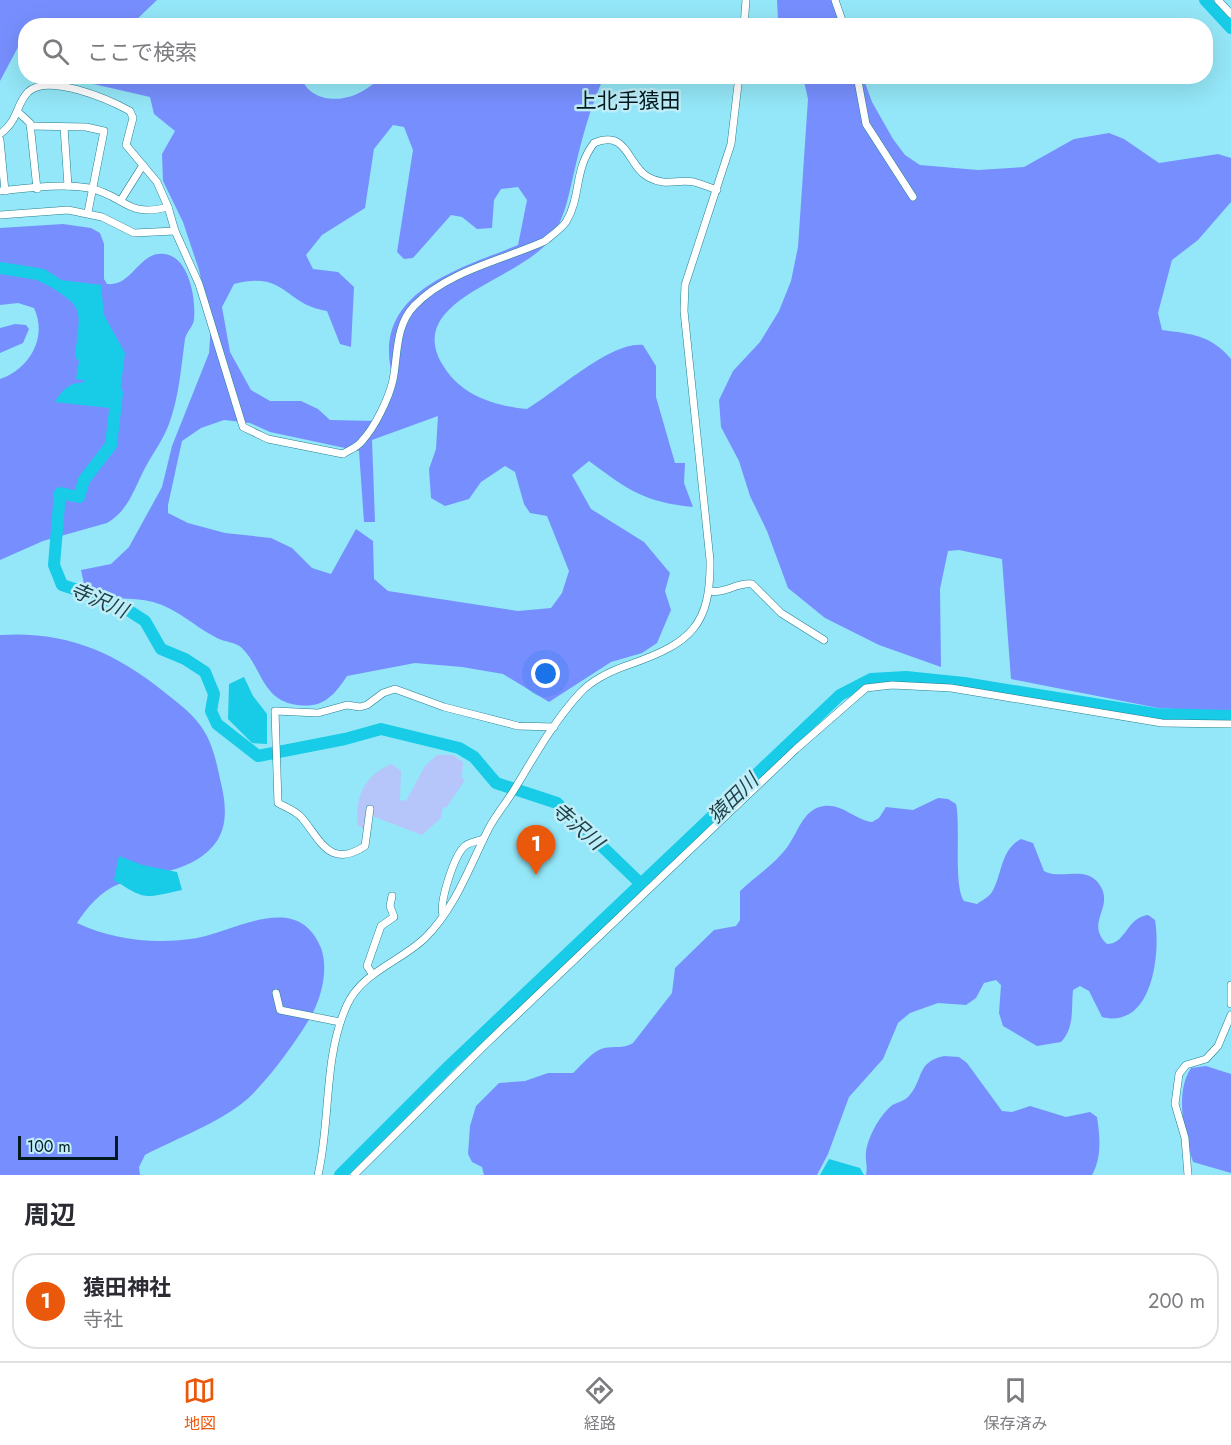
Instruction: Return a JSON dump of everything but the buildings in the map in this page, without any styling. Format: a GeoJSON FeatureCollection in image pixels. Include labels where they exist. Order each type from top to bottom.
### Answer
{"type":"FeatureCollection","features":[{"type":"Feature","properties":{"kind":"street"},"geometry":{"type":"LineString","coordinates":[[745,18],[746,0]]}},
{"type":"Feature","properties":{"kind":"street"},"geometry":{"type":"LineString","coordinates":[[835,0],[841,18]]}},
{"type":"Feature","properties":{"kind":"street"},"geometry":{"type":"LineString","coordinates":[[1218,0],[1231,14]]}},
{"type":"Feature","properties":{"kind":"street"},"geometry":{"type":"LineString","coordinates":[[0,134],[11,126],[27,94],[36,86],[44,84],[62,85],[130,111],[133,118],[126,145],[157,182],[168,207],[175,231],[198,285],[243,427],[268,439],[343,454],[362,442],[390,387],[397,342],[403,323],[413,307],[448,280],[545,241],[557,231],[575,200],[579,168],[583,157],[594,143],[610,140],[619,143],[645,175],[664,184],[693,182],[717,190]]}},
{"type":"Feature","properties":{"kind":"street"},"geometry":{"type":"LineString","coordinates":[[318,1175],[340,1022],[349,1002],[365,980],[425,938],[443,915],[483,839],[554,727],[582,691],[612,670],[655,656],[688,636],[705,611],[711,591],[710,560],[684,311],[685,285],[731,144],[738,84]]}},
{"type":"Feature","properties":{"kind":"street"},"geometry":{"type":"LineString","coordinates":[[859,84],[867,124],[913,197]]}},
{"type":"Feature","properties":{"kind":"street"},"geometry":{"type":"LineString","coordinates":[[18,112],[30,123],[37,189]]}},
{"type":"Feature","properties":{"kind":"street"},"geometry":{"type":"LineString","coordinates":[[30,126],[86,127],[104,131],[88,212]]}},
{"type":"Feature","properties":{"kind":"street"},"geometry":{"type":"LineString","coordinates":[[64,127],[68,186]]}},
{"type":"Feature","properties":{"kind":"street"},"geometry":{"type":"LineString","coordinates":[[0,140],[2,191],[68,186],[93,189],[121,200],[141,212],[168,207]]}},
{"type":"Feature","properties":{"kind":"street"},"geometry":{"type":"LineString","coordinates":[[121,200],[143,165]]}},
{"type":"Feature","properties":{"kind":"street"},"geometry":{"type":"LineString","coordinates":[[0,215],[68,210],[88,212],[134,233],[175,231]]}},
{"type":"Feature","properties":{"kind":"street"},"geometry":{"type":"LineString","coordinates":[[711,591],[718,592],[741,584],[752,584],[781,613],[824,640]]}},
{"type":"Feature","properties":{"kind":"street"},"geometry":{"type":"LineString","coordinates":[[354,1175],[485,1045],[805,741],[866,688],[892,685],[951,688],[1161,723],[1231,723]]}},
{"type":"Feature","properties":{"kind":"street"},"geometry":{"type":"LineString","coordinates":[[370,808],[365,846],[353,853],[331,853],[321,846],[296,812],[278,803],[275,711],[318,713],[347,705],[360,707],[367,705],[383,693],[395,689],[444,707],[518,726],[554,727]]}},
{"type":"Feature","properties":{"kind":"street"},"geometry":{"type":"LineString","coordinates":[[443,915],[443,900],[459,853],[466,844],[483,839]]}},
{"type":"Feature","properties":{"kind":"street"},"geometry":{"type":"LineString","coordinates":[[373,975],[368,966],[381,926],[394,917],[390,906],[392,896]]}},
{"type":"Feature","properties":{"kind":"street"},"geometry":{"type":"LineString","coordinates":[[1231,985],[1229,995],[1231,1004]]}},
{"type":"Feature","properties":{"kind":"street"},"geometry":{"type":"LineString","coordinates":[[276,993],[280,1010],[340,1022]]}},
{"type":"Feature","properties":{"kind":"street"},"geometry":{"type":"LineString","coordinates":[[1188,1175],[1185,1138],[1175,1104],[1179,1074],[1186,1065],[1206,1059],[1218,1046],[1231,1015]]}},
{"type":"Feature","properties":{"kind":"shaded area"},"geometry":{"type":"Polygon","coordinates":[[[0,0],[157,0],[138,18],[18,18],[18,47],[0,81],[0,0]]]}},
{"type":"Feature","properties":{"kind":"shaded area"},"geometry":{"type":"Polygon","coordinates":[[[777,0],[838,0],[844,18],[778,18],[777,0]]]}},
{"type":"Feature","properties":{"kind":"shaded area"},"geometry":{"type":"Polygon","coordinates":[[[93,84],[304,84],[318,95],[334,99],[352,96],[373,84],[601,84],[587,122],[564,212],[552,237],[537,252],[451,308],[438,324],[435,344],[444,367],[460,385],[492,402],[527,409],[600,359],[630,346],[643,345],[656,366],[656,397],[675,463],[685,463],[684,483],[693,507],[662,502],[637,493],[589,461],[572,475],[591,509],[644,542],[670,573],[665,591],[671,610],[657,643],[642,653],[611,662],[549,702],[503,674],[462,667],[415,663],[347,676],[336,691],[324,701],[318,704],[302,705],[292,704],[274,695],[242,648],[209,634],[170,609],[145,600],[103,597],[86,593],[81,570],[111,564],[129,547],[162,487],[172,446],[209,353],[211,323],[199,270],[183,222],[163,181],[162,154],[175,131],[154,114],[150,97],[93,84]],[[393,125],[374,149],[365,208],[322,235],[306,255],[313,269],[338,272],[354,287],[351,347],[340,344],[327,311],[313,308],[265,281],[234,284],[222,307],[230,352],[251,390],[270,401],[301,401],[318,409],[330,420],[378,421],[395,385],[389,354],[393,328],[404,308],[421,291],[443,277],[518,245],[527,200],[518,187],[501,189],[494,200],[492,228],[477,229],[462,217],[451,215],[413,258],[404,259],[397,252],[413,150],[404,127],[393,125]],[[438,416],[372,440],[375,522],[364,522],[359,451],[270,432],[250,423],[224,420],[201,428],[182,441],[168,513],[188,523],[225,533],[271,538],[292,548],[312,568],[331,574],[356,529],[373,541],[374,579],[388,591],[518,611],[551,608],[562,593],[569,571],[547,516],[530,513],[524,504],[515,472],[505,466],[481,482],[469,499],[445,506],[431,498],[429,469],[436,449],[438,416]]]}},
{"type":"Feature","properties":{"kind":"shaded area"},"geometry":{"type":"Polygon","coordinates":[[[805,84],[866,84],[872,102],[893,139],[905,155],[920,165],[978,170],[1024,167],[1074,139],[1109,133],[1124,139],[1159,163],[1218,154],[1231,158],[1231,202],[1198,240],[1172,260],[1158,313],[1162,330],[1208,340],[1231,359],[1231,712],[1158,708],[1011,679],[1002,559],[959,550],[948,551],[940,589],[941,667],[879,645],[825,618],[788,588],[767,531],[750,496],[739,461],[721,427],[719,400],[733,371],[760,342],[779,311],[791,281],[798,247],[808,99],[805,84]]]}},
{"type":"Feature","properties":{"kind":"shaded area"},"geometry":{"type":"Polygon","coordinates":[[[63,224],[91,228],[100,233],[104,244],[104,279],[107,284],[124,279],[151,256],[169,255],[176,259],[187,273],[193,292],[194,322],[185,339],[177,393],[169,424],[121,512],[107,523],[43,541],[0,560],[0,379],[20,368],[27,360],[37,341],[39,330],[34,308],[18,303],[0,305],[0,228],[63,224]]]}},
{"type":"Feature","properties":{"kind":"shaded area"},"geometry":{"type":"Polygon","coordinates":[[[43,268],[61,280],[101,285],[104,315],[125,353],[118,409],[55,402],[67,388],[84,383],[84,380],[76,379],[79,361],[75,357],[79,326],[76,308],[72,302],[38,278],[43,268]]]}},
{"type":"Feature","properties":{"kind":"shaded area"},"geometry":{"type":"Polygon","coordinates":[[[15,324],[26,325],[29,329],[23,343],[0,353],[0,328],[15,324]]]}},
{"type":"Feature","properties":{"kind":"shaded area"},"geometry":{"type":"Polygon","coordinates":[[[0,635],[46,636],[67,640],[87,646],[126,665],[192,715],[211,744],[215,758],[223,794],[225,818],[221,834],[208,852],[185,866],[112,887],[95,900],[77,923],[105,934],[136,940],[166,941],[197,938],[248,923],[282,918],[298,921],[311,931],[321,948],[324,966],[323,984],[314,1010],[297,1039],[271,1073],[245,1101],[234,1109],[209,1124],[145,1155],[139,1167],[140,1175],[0,1175],[0,635]]]}},
{"type":"Feature","properties":{"kind":"shaded area"},"geometry":{"type":"Polygon","coordinates":[[[244,677],[253,696],[267,714],[267,744],[252,743],[228,719],[229,684],[244,677]]]}},
{"type":"Feature","properties":{"kind":"shaded area"},"geometry":{"type":"Polygon","coordinates":[[[437,755],[453,755],[463,762],[462,778],[465,780],[446,808],[443,806],[441,818],[422,835],[372,816],[370,831],[358,826],[360,797],[363,788],[375,774],[392,764],[401,771],[400,800],[406,801],[425,766],[437,755]]]}},
{"type":"Feature","properties":{"kind":"shaded area"},"geometry":{"type":"Polygon","coordinates":[[[938,798],[948,799],[956,804],[959,882],[964,901],[977,904],[991,894],[1005,856],[1021,839],[1033,843],[1044,871],[1051,874],[1082,874],[1096,880],[1104,895],[1098,929],[1107,944],[1118,940],[1130,925],[1141,917],[1148,915],[1155,920],[1156,951],[1150,986],[1142,1001],[1132,1012],[1119,1018],[1102,1017],[1089,991],[1080,986],[1073,990],[1072,1018],[1061,1042],[1037,1046],[1003,1026],[999,1013],[1001,985],[996,980],[984,983],[976,998],[966,1005],[938,1003],[910,1013],[898,1023],[883,1059],[849,1097],[828,1154],[817,1175],[484,1175],[482,1167],[472,1162],[468,1154],[470,1126],[476,1106],[499,1083],[525,1081],[548,1073],[573,1073],[599,1050],[633,1043],[672,993],[675,968],[714,930],[736,926],[740,920],[740,891],[783,852],[811,811],[824,806],[837,807],[872,822],[879,818],[886,807],[913,810],[938,798]]]}},
{"type":"Feature","properties":{"kind":"shaded area"},"geometry":{"type":"Polygon","coordinates":[[[119,856],[142,865],[177,872],[182,890],[152,896],[133,892],[114,880],[119,856]]]}},
{"type":"Feature","properties":{"kind":"shaded area"},"geometry":{"type":"Polygon","coordinates":[[[944,1056],[959,1057],[967,1063],[1002,1111],[1012,1112],[1030,1106],[1066,1117],[1090,1112],[1097,1117],[1099,1154],[1092,1175],[866,1175],[867,1146],[878,1122],[890,1107],[909,1096],[929,1062],[944,1056]]]}},
{"type":"Feature","properties":{"kind":"shaded area"},"geometry":{"type":"Polygon","coordinates":[[[1206,1066],[1231,1074],[1231,1173],[1193,1162],[1187,1139],[1182,1102],[1186,1078],[1191,1068],[1206,1066]]]}},
{"type":"Feature","properties":{"kind":"shaded area"},"geometry":{"type":"Polygon","coordinates":[[[829,1159],[860,1168],[864,1175],[820,1175],[829,1159]]]}},
{"type":"Feature","properties":{"kind":"waterway","name":"猿田川"},"geometry":{"type":"LineString","coordinates":[[1205,0],[1231,28]]}},
{"type":"Feature","properties":{"kind":"waterway","name":"寺沢川"},"geometry":{"type":"LineString","coordinates":[[0,268],[38,274],[54,282]]}},
{"type":"Feature","properties":{"kind":"waterway","name":"寺沢川"},"geometry":{"type":"LineString","coordinates":[[117,393],[111,445],[84,480],[79,497],[60,493],[54,565],[62,585],[117,603],[145,621],[161,649],[185,659],[205,672],[214,694],[211,711],[217,724],[258,756],[345,739],[381,729],[459,748],[474,757],[496,783],[557,803],[641,884]]}},
{"type":"Feature","properties":{"kind":"waterway","name":"猿田川"},"geometry":{"type":"LineString","coordinates":[[340,1175],[449,1066],[840,695],[871,679],[906,677],[964,683],[1156,714],[1231,716]]}},
{"type":"Feature","properties":{"kind":"place","name":"猿田神社"},"geometry":{"type":"Point","coordinates":[536,875]}},
{"type":"Feature","properties":{"kind":"district","name":"上北手猿田"},"geometry":{"type":"Point","coordinates":[628,101]}}]}
